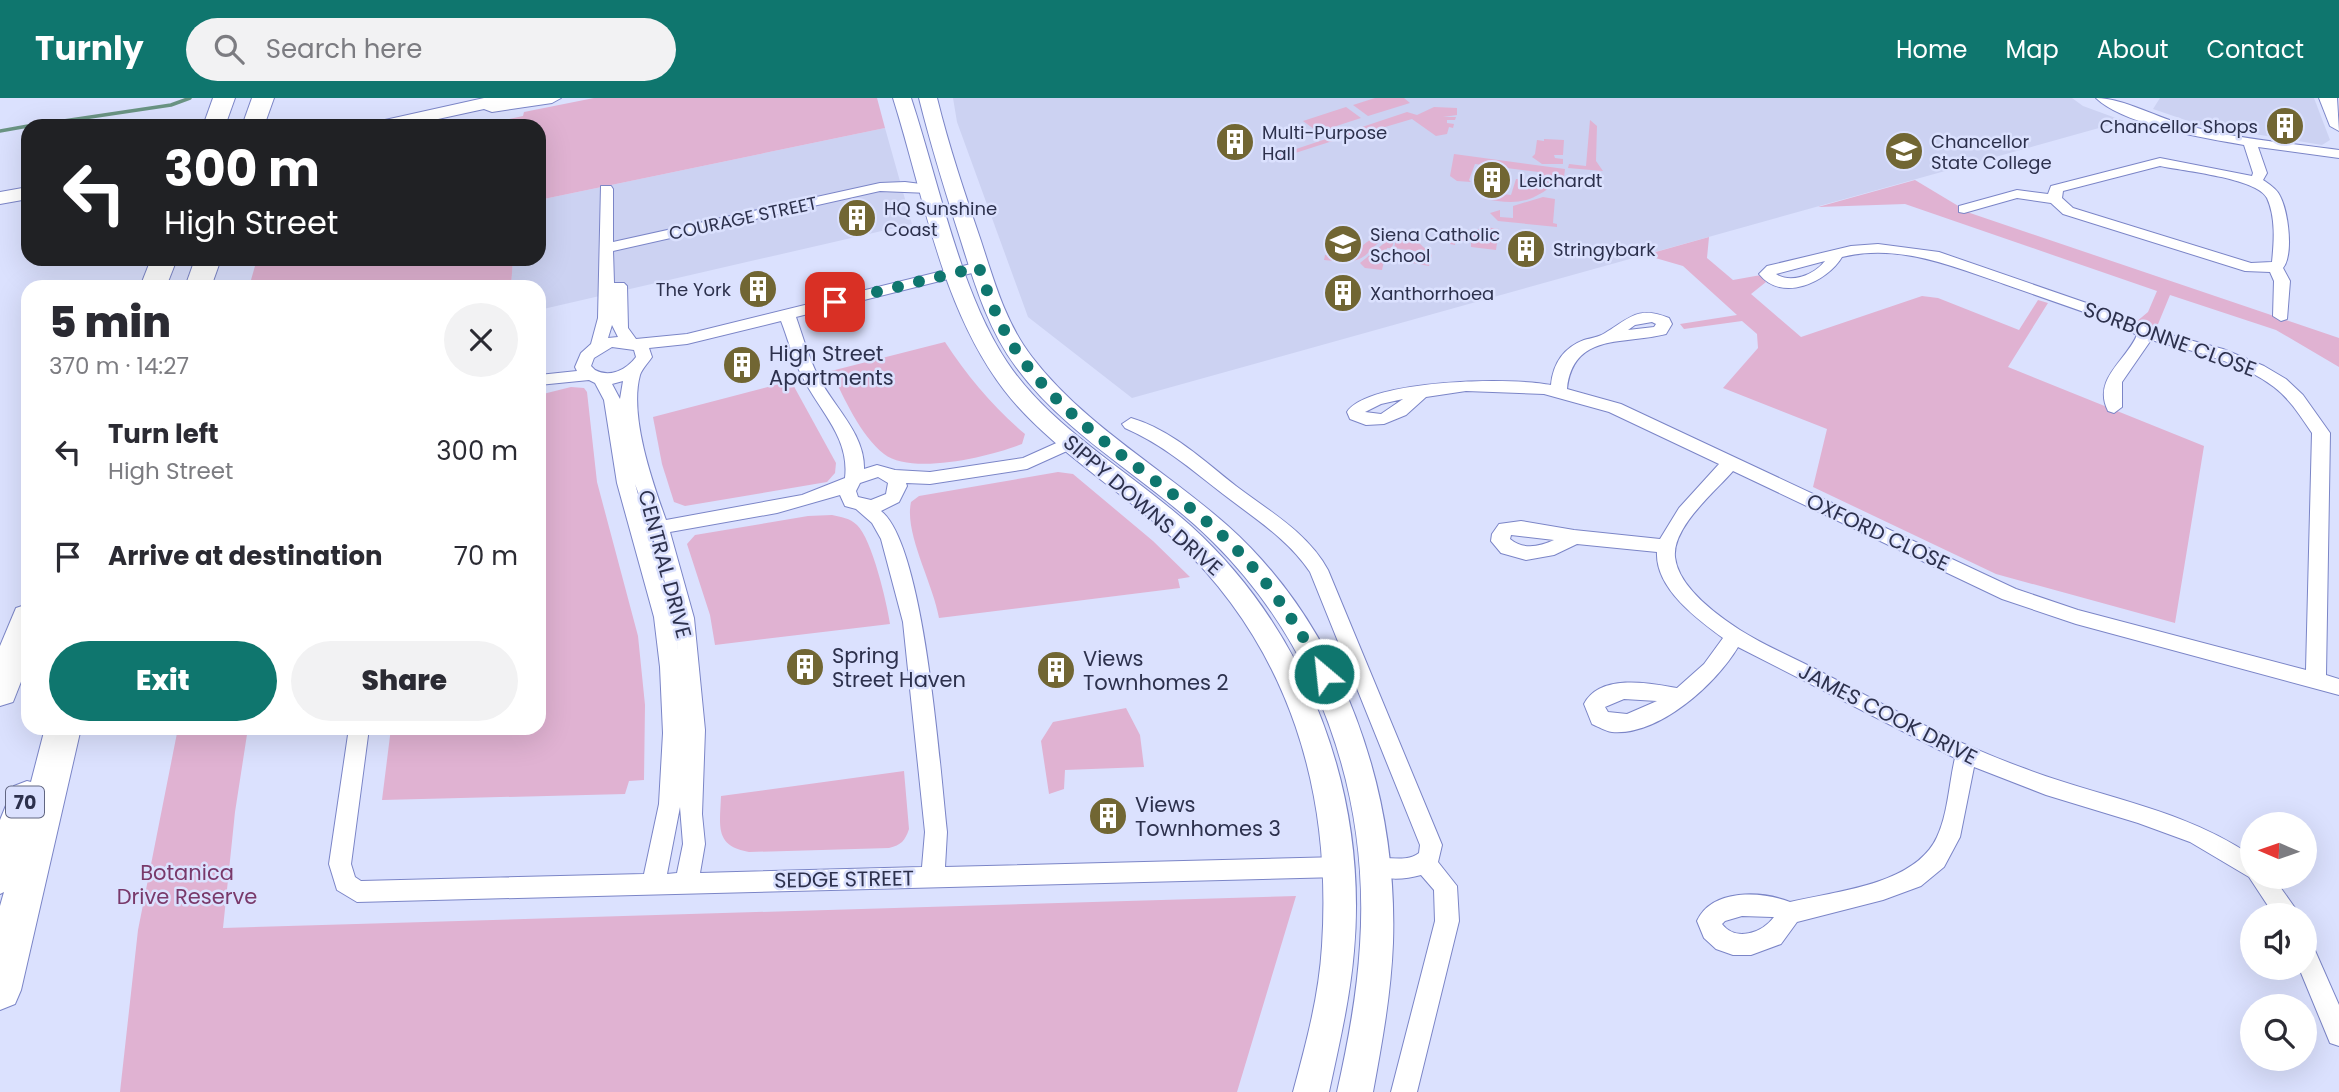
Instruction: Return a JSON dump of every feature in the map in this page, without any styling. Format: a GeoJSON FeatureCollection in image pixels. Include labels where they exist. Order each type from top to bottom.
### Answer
{"type":"FeatureCollection","features":[{"type":"Feature","properties":{"kind":"highway"},"geometry":{"type":"LineString","coordinates":[[216,119],[224,98]]}},
{"type":"Feature","properties":{"kind":"highway"},"geometry":{"type":"LineString","coordinates":[[256,119],[263,98]]}},
{"type":"Feature","properties":{"kind":"highway"},"geometry":{"type":"LineString","coordinates":[[0,692],[21,636]]}},
{"type":"Feature","properties":{"kind":"highway","name":"70"},"geometry":{"type":"LineString","coordinates":[[0,876],[48,735]]}},
{"type":"Feature","properties":{"kind":"highway"},"geometry":{"type":"LineString","coordinates":[[0,990],[61,735]]}},
{"type":"Feature","properties":{"kind":"main road"},"geometry":{"type":"LineString","coordinates":[[449,113],[508,98]]}},
{"type":"Feature","properties":{"kind":"main road"},"geometry":{"type":"LineString","coordinates":[[418,119],[552,98]]}},
{"type":"Feature","properties":{"kind":"main road","name":"SIPPY DOWNS DRIVE"},"geometry":{"type":"LineString","coordinates":[[902,98],[929,189],[967,270],[1024,362],[1096,433],[1223,536],[1248,562],[1290,616],[1324,674],[1347,726],[1363,781],[1376,867],[1378,914],[1374,995],[1355,1092]]}},
{"type":"Feature","properties":{"kind":"main road","name":"SIPPY DOWNS DRIVE"},"geometry":{"type":"LineString","coordinates":[[928,98],[967,270],[971,318],[989,353],[1025,400],[1201,551],[1230,583],[1263,628],[1284,663],[1314,731],[1327,775],[1340,867],[1339,961],[1329,1022],[1311,1092]]}},
{"type":"Feature","properties":{"kind":"main road"},"geometry":{"type":"LineString","coordinates":[[2328,98],[2339,127]]}},
{"type":"Feature","properties":{"kind":"main road"},"geometry":{"type":"LineString","coordinates":[[0,198],[21,194]]}},
{"type":"Feature","properties":{"kind":"main road"},"geometry":{"type":"LineString","coordinates":[[1340,867],[1376,867]]}},
{"type":"Feature","properties":{"kind":"street"},"geometry":{"type":"LineString","coordinates":[[2102,98],[2133,113],[2168,124],[2339,155]]}},
{"type":"Feature","properties":{"kind":"street"},"geometry":{"type":"LineString","coordinates":[[2115,98],[2168,124]]}},
{"type":"Feature","properties":{"kind":"street"},"geometry":{"type":"LineString","coordinates":[[2249,140],[2260,173],[2256,181]]}},
{"type":"Feature","properties":{"kind":"street"},"geometry":{"type":"LineString","coordinates":[[1964,209],[2017,194],[2055,199],[2068,211],[2250,268],[2275,267],[2279,264],[2282,234],[2273,195],[2256,181],[2160,162],[2056,190],[2055,199]]}},
{"type":"Feature","properties":{"kind":"street","name":"COURAGE STREET"},"geometry":{"type":"LineString","coordinates":[[612,246],[880,187],[923,166]]}},
{"type":"Feature","properties":{"kind":"street","name":"COURAGE STREET"},"geometry":{"type":"LineString","coordinates":[[880,187],[911,186],[929,189]]}},
{"type":"Feature","properties":{"kind":"street"},"geometry":{"type":"LineString","coordinates":[[592,352],[606,318],[612,246],[612,188]]}},
{"type":"Feature","properties":{"kind":"street"},"geometry":{"type":"LineString","coordinates":[[612,246],[620,328],[644,352],[637,366]]}},
{"type":"Feature","properties":{"kind":"street","name":"SORBONNE CLOSE"},"geometry":{"type":"LineString","coordinates":[[1837,253],[1892,248],[1934,255],[2121,320],[2146,333],[2217,353],[2269,376],[2297,399],[2321,433],[2315,680]]}},
{"type":"Feature","properties":{"kind":"street"},"geometry":{"type":"LineString","coordinates":[[2275,267],[2283,281],[2281,316]]}},
{"type":"Feature","properties":{"kind":"street"},"geometry":{"type":"LineString","coordinates":[[546,377],[613,342],[687,339],[967,270]]}},
{"type":"Feature","properties":{"kind":"street"},"geometry":{"type":"LineString","coordinates":[[787,314],[810,377],[852,446],[892,485],[890,539]]}},
{"type":"Feature","properties":{"kind":"street"},"geometry":{"type":"LineString","coordinates":[[2114,407],[2111,396],[2113,376],[2137,353],[2146,333]]}},
{"type":"Feature","properties":{"kind":"street"},"geometry":{"type":"LineString","coordinates":[[1558,392],[1564,361],[1573,351],[1609,338]]}},
{"type":"Feature","properties":{"kind":"street"},"geometry":{"type":"LineString","coordinates":[[546,380],[618,377],[687,339]]}},
{"type":"Feature","properties":{"kind":"street","name":"CENTRAL DRIVE"},"geometry":{"type":"LineString","coordinates":[[592,352],[583,367],[610,394],[626,483],[651,530],[684,618],[695,730],[691,814],[694,844],[687,884]]}},
{"type":"Feature","properties":{"kind":"street","name":"CENTRAL DRIVE"},"geometry":{"type":"LineString","coordinates":[[637,366],[627,390],[664,617],[674,733],[669,814],[653,885]]}},
{"type":"Feature","properties":{"kind":"street","name":"OXFORD CLOSE"},"geometry":{"type":"LineString","coordinates":[[1421,391],[1482,386],[1558,392],[1615,408],[2009,594],[2076,617],[2339,687]]}},
{"type":"Feature","properties":{"kind":"street"},"geometry":{"type":"LineString","coordinates":[[1131,424],[1163,438],[1243,500],[1279,524],[1309,554],[1327,590],[1431,843],[1431,853],[1425,864],[1413,868],[1376,867]]}},
{"type":"Feature","properties":{"kind":"street"},"geometry":{"type":"LineString","coordinates":[[651,530],[805,500],[833,492],[869,472],[892,485],[1027,463],[1072,442]]}},
{"type":"Feature","properties":{"kind":"street"},"geometry":{"type":"LineString","coordinates":[[852,446],[857,467],[848,496],[879,520],[890,539],[913,622],[935,813],[933,877]]}},
{"type":"Feature","properties":{"kind":"street"},"geometry":{"type":"LineString","coordinates":[[1574,537],[1666,546],[1673,530],[1730,462]]}},
{"type":"Feature","properties":{"kind":"street"},"geometry":{"type":"LineString","coordinates":[[805,500],[860,506],[880,505],[892,485]]}},
{"type":"Feature","properties":{"kind":"street","name":"JAMES COOK DRIVE"},"geometry":{"type":"LineString","coordinates":[[1666,546],[1667,562],[1679,588],[1704,614],[1734,636],[1966,755],[2064,793],[2191,832],[2214,841],[2240,859]]}},
{"type":"Feature","properties":{"kind":"street"},"geometry":{"type":"LineString","coordinates":[[1680,697],[1701,682],[1718,662],[1734,636]]}},
{"type":"Feature","properties":{"kind":"street","name":"SEDGE STREET"},"geometry":{"type":"LineString","coordinates":[[358,735],[340,864],[341,876],[350,889],[374,893],[1340,867]]}},
{"type":"Feature","properties":{"kind":"street"},"geometry":{"type":"LineString","coordinates":[[1790,913],[1883,890],[1913,879],[1936,860],[1949,836],[1966,755]]}},
{"type":"Feature","properties":{"kind":"street"},"geometry":{"type":"LineString","coordinates":[[1404,1092],[1447,921],[1445,886],[1425,864]]}},
{"type":"Feature","properties":{"kind":"street"},"geometry":{"type":"LineString","coordinates":[[2316,980],[2339,1034]]}},
{"type":"Feature","properties":{"kind":"shaded area","name":"Siena Catholic School"},"geometry":{"type":"Polygon","coordinates":[[[953,98],[2072,98],[2083,106],[2124,121],[1132,398],[1028,317],[957,122],[953,98]]]}},
{"type":"Feature","properties":{"kind":"shaded area"},"geometry":{"type":"Polygon","coordinates":[[[2160,98],[2314,98],[2330,140],[2322,145],[2200,125],[2153,109],[2160,98]]]}},
{"type":"Feature","properties":{"kind":"shaded area"},"geometry":{"type":"Polygon","coordinates":[[[885,128],[912,224],[546,308],[546,280],[512,280],[512,266],[546,266],[546,199],[885,128]]]}},
{"type":"Feature","properties":{"kind":"green space"},"geometry":{"type":"Polygon","coordinates":[[[594,98],[877,98],[885,128],[546,199],[546,119],[509,119],[523,116],[524,112],[594,98]]]}},
{"type":"Feature","properties":{"kind":"green space"},"geometry":{"type":"Polygon","coordinates":[[[1375,98],[1404,98],[1410,103],[1368,116],[1353,105],[1375,98]]]}},
{"type":"Feature","properties":{"kind":"green space"},"geometry":{"type":"Polygon","coordinates":[[[1346,107],[1361,118],[1318,132],[1303,121],[1346,107]]]}},
{"type":"Feature","properties":{"kind":"green space"},"geometry":{"type":"Polygon","coordinates":[[[1434,107],[1457,108],[1457,115],[1443,117],[1456,117],[1455,120],[1447,120],[1447,123],[1454,124],[1453,128],[1449,127],[1447,134],[1436,136],[1412,119],[1375,130],[1373,128],[1289,155],[1290,157],[1282,160],[1278,155],[1407,112],[1417,115],[1434,107]]]}},
{"type":"Feature","properties":{"kind":"green space"},"geometry":{"type":"Polygon","coordinates":[[[1590,120],[1597,126],[1596,161],[1603,171],[1568,168],[1569,164],[1586,166],[1590,120]]]}},
{"type":"Feature","properties":{"kind":"green space"},"geometry":{"type":"Polygon","coordinates":[[[1537,140],[1564,140],[1563,155],[1554,155],[1555,158],[1563,159],[1563,164],[1542,164],[1532,157],[1537,140]]]}},
{"type":"Feature","properties":{"kind":"green space"},"geometry":{"type":"Polygon","coordinates":[[[1454,154],[1565,169],[1563,185],[1552,187],[1524,201],[1484,199],[1481,191],[1511,195],[1516,179],[1537,180],[1539,172],[1475,164],[1469,180],[1471,182],[1457,181],[1450,176],[1454,154]]]}},
{"type":"Feature","properties":{"kind":"green space"},"geometry":{"type":"Polygon","coordinates":[[[1915,180],[1970,213],[2339,338],[2339,367],[2276,330],[2170,295],[2156,329],[2136,322],[2148,312],[2157,291],[1905,204],[1818,207],[1915,180]]]}},
{"type":"Feature","properties":{"kind":"green space"},"geometry":{"type":"Polygon","coordinates":[[[1543,197],[1555,199],[1553,223],[1557,224],[1557,227],[1498,221],[1490,213],[1500,210],[1500,217],[1513,218],[1513,206],[1543,197]]]}},
{"type":"Feature","properties":{"kind":"green space"},"geometry":{"type":"Polygon","coordinates":[[[1485,227],[1499,229],[1496,250],[1471,247],[1471,242],[1456,240],[1455,245],[1450,244],[1450,238],[1485,227]]]}},
{"type":"Feature","properties":{"kind":"green space"},"geometry":{"type":"Polygon","coordinates":[[[1393,234],[1393,237],[1382,240],[1355,261],[1324,260],[1325,255],[1347,255],[1370,240],[1393,234]]]}},
{"type":"Feature","properties":{"kind":"green space"},"geometry":{"type":"Polygon","coordinates":[[[1709,237],[1707,258],[1733,280],[1761,275],[1766,282],[1751,294],[1801,337],[1922,296],[1938,298],[2019,330],[2038,300],[2048,303],[2008,367],[2204,446],[2175,623],[1996,574],[1813,487],[1827,429],[1723,388],[1758,348],[1757,334],[1742,321],[1684,329],[1680,324],[1737,315],[1683,266],[1645,255],[1709,237]]]}},
{"type":"Feature","properties":{"kind":"green space"},"geometry":{"type":"Polygon","coordinates":[[[1396,239],[1419,243],[1432,255],[1429,266],[1413,263],[1415,251],[1394,248],[1396,239]]]}},
{"type":"Feature","properties":{"kind":"green space"},"geometry":{"type":"Polygon","coordinates":[[[1388,240],[1394,240],[1392,248],[1387,248],[1382,270],[1365,268],[1360,263],[1388,240]]]}},
{"type":"Feature","properties":{"kind":"green space"},"geometry":{"type":"Polygon","coordinates":[[[255,266],[512,266],[512,280],[251,280],[255,266]]]}},
{"type":"Feature","properties":{"kind":"green space"},"geometry":{"type":"Polygon","coordinates":[[[945,342],[982,391],[1025,434],[1022,444],[992,454],[932,464],[897,460],[884,454],[867,437],[853,416],[831,371],[945,342]]]}},
{"type":"Feature","properties":{"kind":"green space"},"geometry":{"type":"Polygon","coordinates":[[[791,381],[836,463],[835,473],[827,482],[685,506],[674,502],[662,464],[653,417],[791,381]]]}},
{"type":"Feature","properties":{"kind":"green space"},"geometry":{"type":"Polygon","coordinates":[[[571,387],[584,388],[587,392],[597,482],[638,636],[645,705],[644,780],[629,781],[625,794],[382,800],[390,735],[546,735],[546,393],[571,387]]]}},
{"type":"Feature","properties":{"kind":"green space"},"geometry":{"type":"Polygon","coordinates":[[[1058,472],[1073,474],[1153,541],[1190,577],[1178,579],[1180,588],[939,618],[915,543],[910,514],[911,502],[919,496],[1058,472]]]}},
{"type":"Feature","properties":{"kind":"green space"},"geometry":{"type":"Polygon","coordinates":[[[832,515],[851,521],[863,532],[878,572],[890,624],[715,645],[710,615],[687,544],[695,535],[808,516],[832,515]]]}},
{"type":"Feature","properties":{"kind":"green space"},"geometry":{"type":"Polygon","coordinates":[[[1126,708],[1140,735],[1144,767],[1065,770],[1064,789],[1049,794],[1041,741],[1053,722],[1126,708]]]}},
{"type":"Feature","properties":{"kind":"green space","name":"Botanica Drive Reserve"},"geometry":{"type":"Polygon","coordinates":[[[177,735],[247,735],[235,812],[223,928],[1296,896],[1237,1092],[120,1092],[138,930],[177,735]]]}},
{"type":"Feature","properties":{"kind":"green space"},"geometry":{"type":"Polygon","coordinates":[[[904,771],[909,829],[902,842],[893,847],[749,852],[724,840],[720,825],[721,796],[904,771]]]}},
{"type":"Feature","properties":{"kind":"waterway"},"geometry":{"type":"LineString","coordinates":[[77,119],[171,105],[190,98]]}},
{"type":"Feature","properties":{"kind":"waterway"},"geometry":{"type":"LineString","coordinates":[[0,131],[21,127]]}},
{"type":"Feature","properties":{"kind":"place","name":"Chancellor Shops"},"geometry":{"type":"Point","coordinates":[2285,126]}},
{"type":"Feature","properties":{"kind":"place","name":"Multi-Purpose Hall"},"geometry":{"type":"Point","coordinates":[1235,142]}},
{"type":"Feature","properties":{"kind":"place","name":"Chancellor State College"},"geometry":{"type":"Point","coordinates":[1904,151]}},
{"type":"Feature","properties":{"kind":"place","name":"Leichardt"},"geometry":{"type":"Point","coordinates":[1492,180]}},
{"type":"Feature","properties":{"kind":"place","name":"HQ Sunshine Coast"},"geometry":{"type":"Point","coordinates":[857,218]}},
{"type":"Feature","properties":{"kind":"place","name":"Siena Catholic School"},"geometry":{"type":"Point","coordinates":[1343,244]}},
{"type":"Feature","properties":{"kind":"place","name":"Stringybark"},"geometry":{"type":"Point","coordinates":[1526,249]}},
{"type":"Feature","properties":{"kind":"place","name":"The York"},"geometry":{"type":"Point","coordinates":[758,289]}},
{"type":"Feature","properties":{"kind":"place","name":"Xanthorrhoea"},"geometry":{"type":"Point","coordinates":[1343,293]}},
{"type":"Feature","properties":{"kind":"place","name":"High Street Apartments"},"geometry":{"type":"Point","coordinates":[742,365]}},
{"type":"Feature","properties":{"kind":"place","name":"Spring Street Haven"},"geometry":{"type":"Point","coordinates":[805,667]}},
{"type":"Feature","properties":{"kind":"place","name":"Views Townhomes 2"},"geometry":{"type":"Point","coordinates":[1056,670]}},
{"type":"Feature","properties":{"kind":"place","name":"Views Townhomes 3"},"geometry":{"type":"Point","coordinates":[1108,816]}},
{"type":"Feature","properties":{"kind":"route"},"geometry":{"type":"LineString","coordinates":[[835,302],[979,267],[998,320],[1024,362],[1058,400],[1193,510],[1248,562],[1290,616],[1324,674]]}}]}
